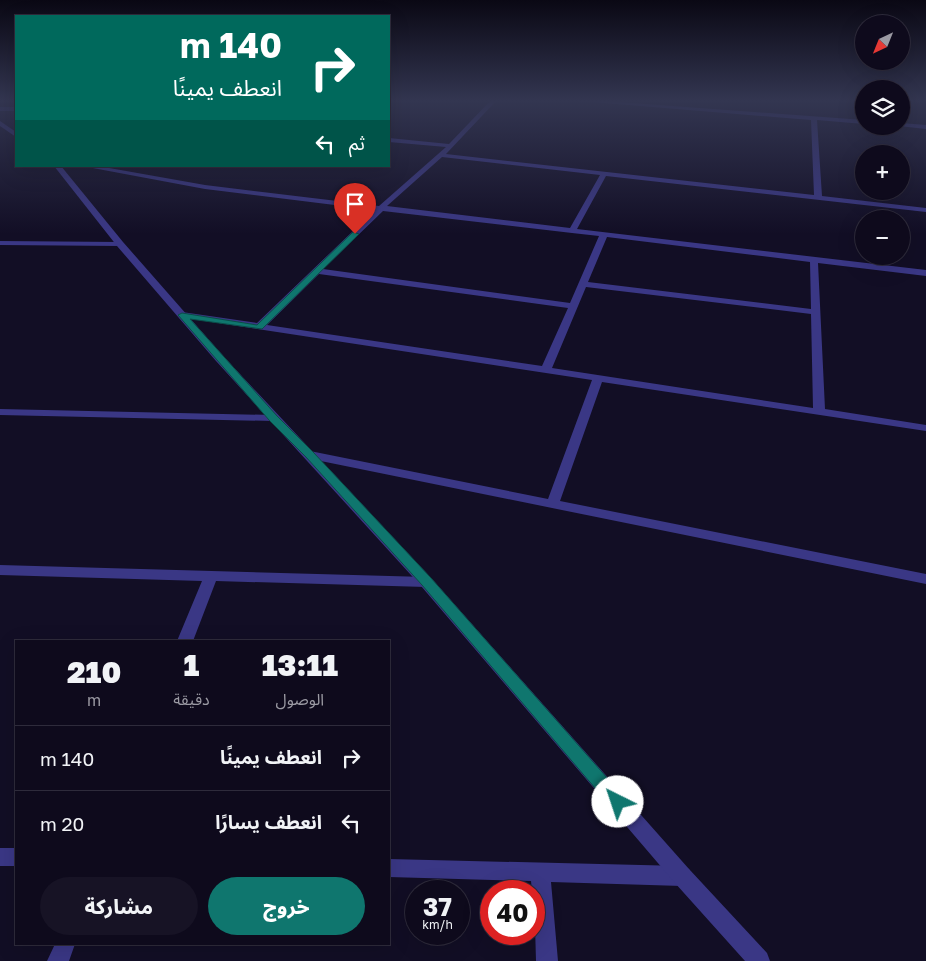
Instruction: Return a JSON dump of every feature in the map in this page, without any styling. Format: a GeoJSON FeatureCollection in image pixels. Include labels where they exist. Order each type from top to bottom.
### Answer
{"type":"FeatureCollection","features":[{"type":"Feature","properties":{"kind":"street"},"geometry":{"type":"LineString","coordinates":[[439,145],[451,146]]}},
{"type":"Feature","properties":{"kind":"street"},"geometry":{"type":"LineString","coordinates":[[815,145],[818,198]]}},
{"type":"Feature","properties":{"kind":"street"},"geometry":{"type":"LineString","coordinates":[[259,328],[380,209],[451,146]]}},
{"type":"Feature","properties":{"kind":"street"},"geometry":{"type":"LineString","coordinates":[[440,155],[926,210]]}},
{"type":"Feature","properties":{"kind":"street"},"geometry":{"type":"LineString","coordinates":[[58,167],[120,244],[182,315],[273,418],[310,455],[426,582],[758,961]]}},
{"type":"Feature","properties":{"kind":"street"},"geometry":{"type":"LineString","coordinates":[[91,167],[205,187],[926,273]]}},
{"type":"Feature","properties":{"kind":"street"},"geometry":{"type":"LineString","coordinates":[[572,231],[604,174]]}},
{"type":"Feature","properties":{"kind":"street"},"geometry":{"type":"LineString","coordinates":[[545,371],[604,235]]}},
{"type":"Feature","properties":{"kind":"street"},"geometry":{"type":"LineString","coordinates":[[0,244],[120,244]]}},
{"type":"Feature","properties":{"kind":"street"},"geometry":{"type":"LineString","coordinates":[[814,260],[820,412]]}},
{"type":"Feature","properties":{"kind":"street"},"geometry":{"type":"LineString","coordinates":[[319,271],[573,306]]}},
{"type":"Feature","properties":{"kind":"street"},"geometry":{"type":"LineString","coordinates":[[582,284],[816,312]]}},
{"type":"Feature","properties":{"kind":"street"},"geometry":{"type":"LineString","coordinates":[[182,315],[926,428]]}},
{"type":"Feature","properties":{"kind":"street"},"geometry":{"type":"LineString","coordinates":[[553,504],[598,379]]}},
{"type":"Feature","properties":{"kind":"street"},"geometry":{"type":"LineString","coordinates":[[0,412],[273,418]]}},
{"type":"Feature","properties":{"kind":"street"},"geometry":{"type":"LineString","coordinates":[[310,455],[926,579]]}},
{"type":"Feature","properties":{"kind":"street"},"geometry":{"type":"LineString","coordinates":[[0,570],[426,582]]}},
{"type":"Feature","properties":{"kind":"street"},"geometry":{"type":"LineString","coordinates":[[185,640],[211,576]]}},
{"type":"Feature","properties":{"kind":"street"},"geometry":{"type":"LineString","coordinates":[[0,857],[15,857]]}},
{"type":"Feature","properties":{"kind":"street"},"geometry":{"type":"LineString","coordinates":[[390,868],[682,876]]}},
{"type":"Feature","properties":{"kind":"street"},"geometry":{"type":"LineString","coordinates":[[540,872],[547,961]]}},
{"type":"Feature","properties":{"kind":"street"},"geometry":{"type":"LineString","coordinates":[[58,961],[65,945]]}},
{"type":"Feature","properties":{"kind":"route"},"geometry":{"type":"LineString","coordinates":[[355,234],[259,328],[182,315],[273,418],[310,455],[426,582],[618,802]]}}]}
